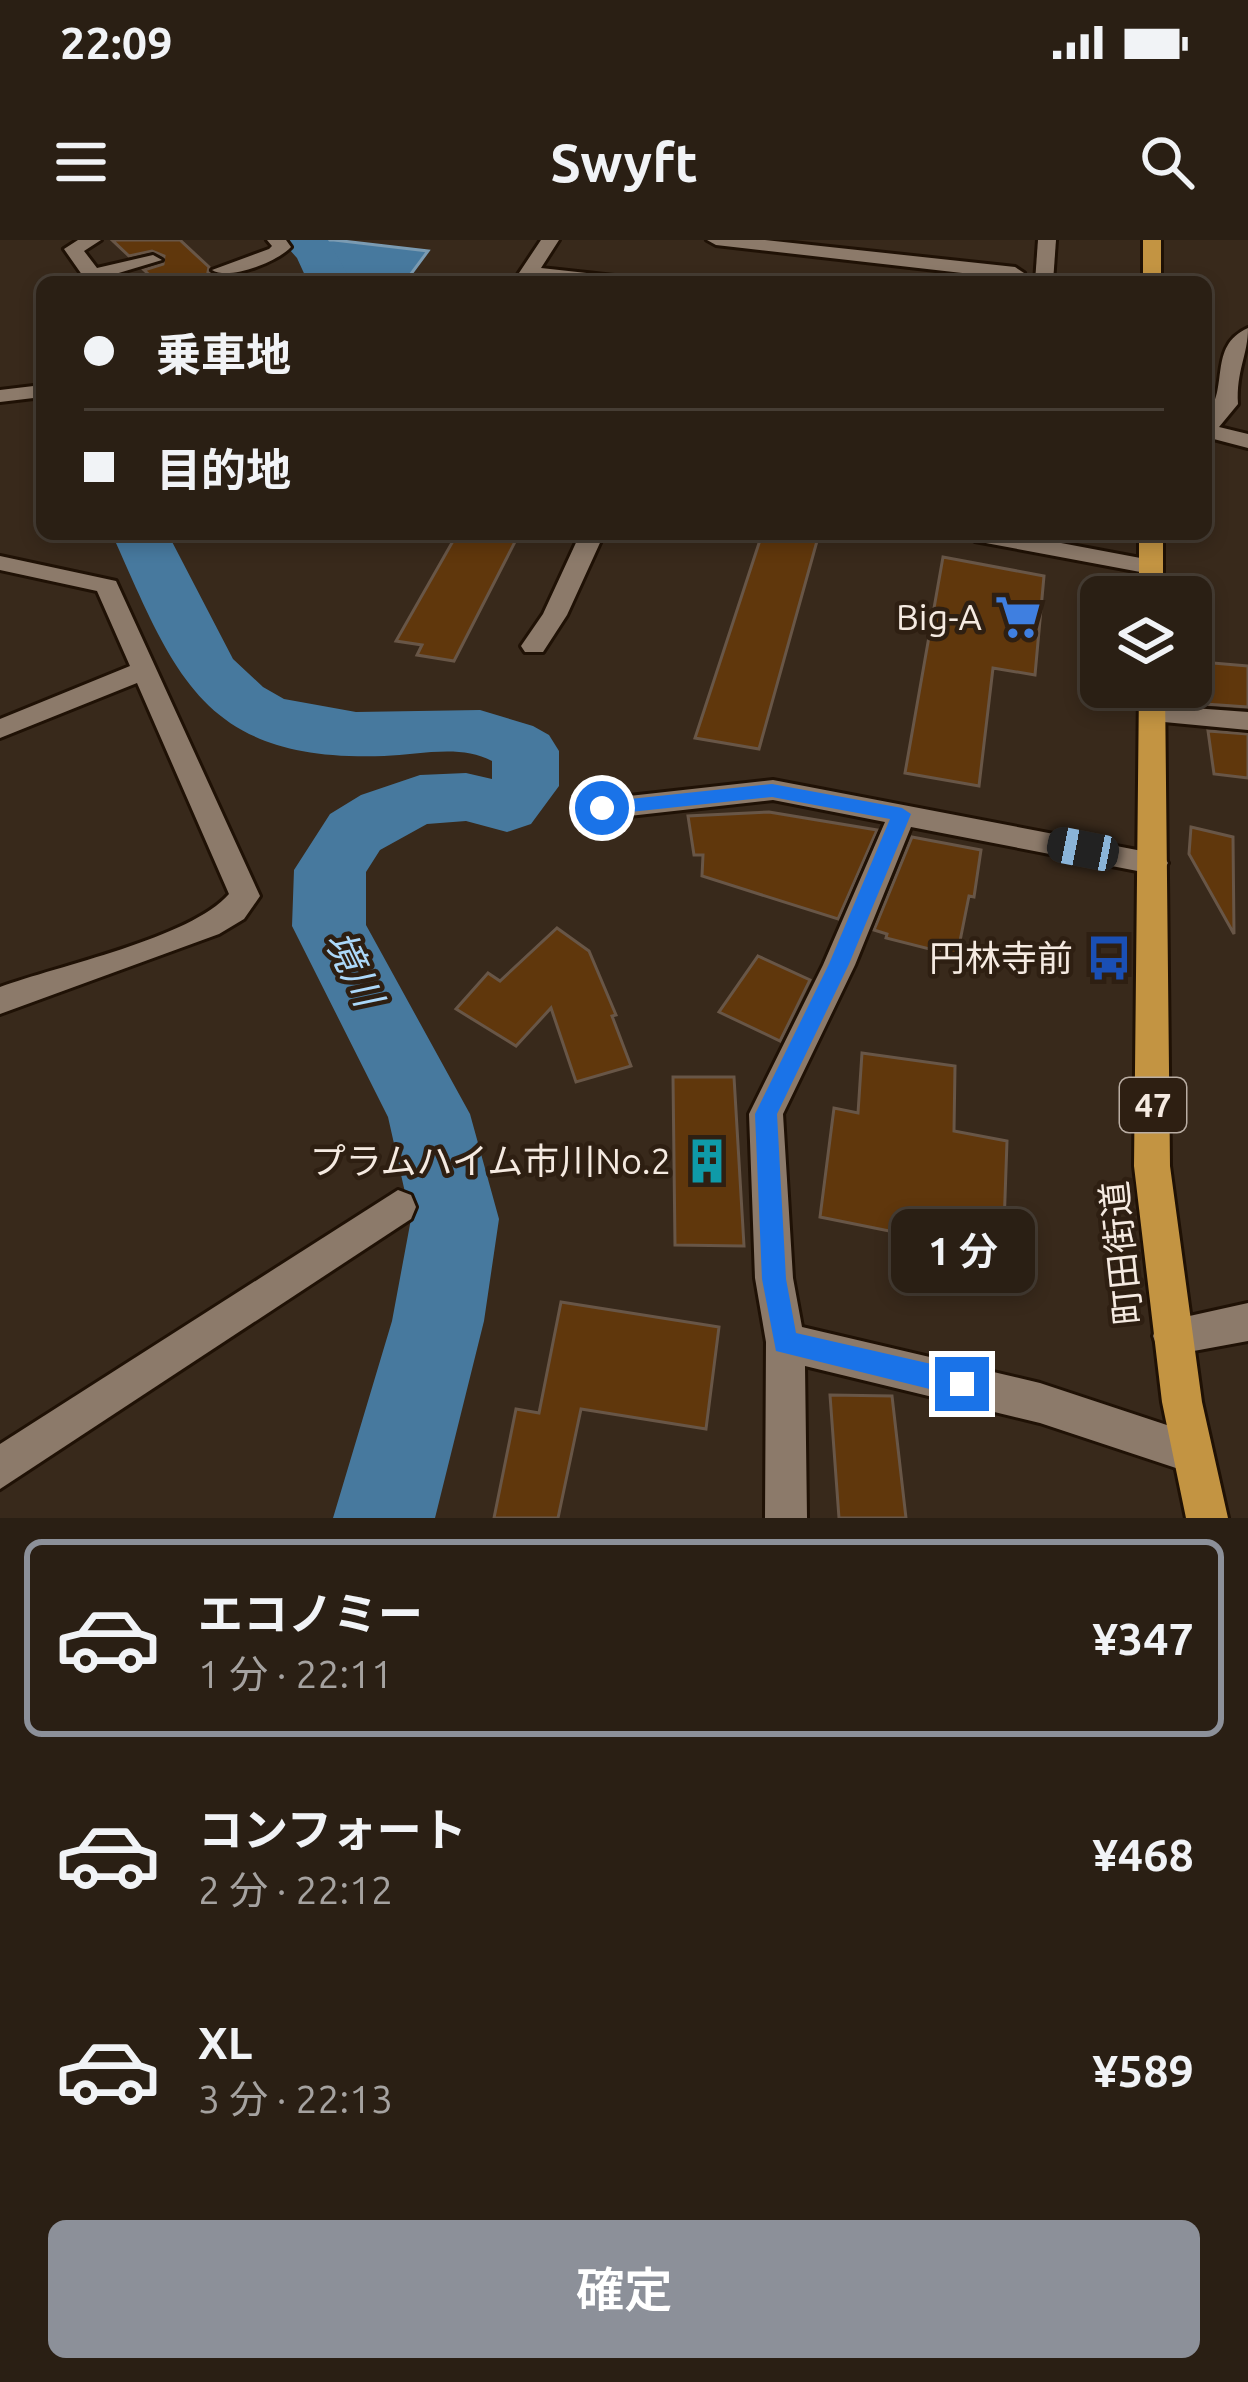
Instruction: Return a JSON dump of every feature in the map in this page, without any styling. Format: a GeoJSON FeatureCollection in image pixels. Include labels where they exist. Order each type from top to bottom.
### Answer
{"type":"FeatureCollection","features":[{"type":"Feature","properties":{"kind":"main road"},"geometry":{"type":"LineString","coordinates":[[1152,240],[1152,276]]}},
{"type":"Feature","properties":{"kind":"main road"},"geometry":{"type":"LineString","coordinates":[[1151,540],[1151,576]]}},
{"type":"Feature","properties":{"kind":"main road","name":"町田街道"},"geometry":{"type":"LineString","coordinates":[[1152,708],[1153,1166],[1172,1336],[1207,1518]]}},
{"type":"Feature","properties":{"kind":"street"},"geometry":{"type":"LineString","coordinates":[[92,240],[74,249],[92,275],[153,260]]}},
{"type":"Feature","properties":{"kind":"street"},"geometry":{"type":"LineString","coordinates":[[221,270],[275,253],[282,248],[276,240]]}},
{"type":"Feature","properties":{"kind":"street"},"geometry":{"type":"LineString","coordinates":[[527,276],[550,240]]}},
{"type":"Feature","properties":{"kind":"street"},"geometry":{"type":"LineString","coordinates":[[716,240],[1015,273]]}},
{"type":"Feature","properties":{"kind":"street"},"geometry":{"type":"LineString","coordinates":[[1045,276],[1047,240]]}},
{"type":"Feature","properties":{"kind":"street"},"geometry":{"type":"LineString","coordinates":[[1212,423],[1238,399],[1223,379],[1228,358],[1248,334]]}},
{"type":"Feature","properties":{"kind":"street"},"geometry":{"type":"LineString","coordinates":[[0,396],[36,392]]}},
{"type":"Feature","properties":{"kind":"street"},"geometry":{"type":"LineString","coordinates":[[1212,431],[1248,441]]}},
{"type":"Feature","properties":{"kind":"street"},"geometry":{"type":"LineString","coordinates":[[534,646],[555,615],[589,540]]}},
{"type":"Feature","properties":{"kind":"street"},"geometry":{"type":"LineString","coordinates":[[1007,540],[1151,567]]}},
{"type":"Feature","properties":{"kind":"street"},"geometry":{"type":"LineString","coordinates":[[0,563],[107,586],[245,896],[243,904],[155,948],[0,1000]]}},
{"type":"Feature","properties":{"kind":"street"},"geometry":{"type":"LineString","coordinates":[[0,729],[146,669]]}},
{"type":"Feature","properties":{"kind":"street"},"geometry":{"type":"LineString","coordinates":[[1189,708],[1248,721]]}},
{"type":"Feature","properties":{"kind":"street"},"geometry":{"type":"LineString","coordinates":[[602,808],[772,790],[1153,863]]}},
{"type":"Feature","properties":{"kind":"street"},"geometry":{"type":"LineString","coordinates":[[786,1518],[785,1342],[774,1279],[766,1114],[839,964],[902,814]]}},
{"type":"Feature","properties":{"kind":"street"},"geometry":{"type":"LineString","coordinates":[[0,1468],[398,1207]]}},
{"type":"Feature","properties":{"kind":"street"},"geometry":{"type":"LineString","coordinates":[[1172,1336],[1248,1322]]}},
{"type":"Feature","properties":{"kind":"street"},"geometry":{"type":"LineString","coordinates":[[785,1342],[1040,1403],[1191,1453]]}},
{"type":"Feature","properties":{"kind":"water"},"geometry":{"type":"Polygon","coordinates":[[[334,240],[428,251],[409,276],[346,276],[322,244],[334,240]]]}},
{"type":"Feature","properties":{"kind":"building"},"geometry":{"type":"Polygon","coordinates":[[[112,240],[180,240],[215,276],[150,276],[144,270],[163,264],[164,256],[152,251],[129,256],[112,240]]]}},
{"type":"Feature","properties":{"kind":"building"},"geometry":{"type":"Polygon","coordinates":[[[454,540],[516,540],[454,661],[417,655],[422,645],[396,641],[454,540]]]}},
{"type":"Feature","properties":{"kind":"building"},"geometry":{"type":"Polygon","coordinates":[[[760,540],[817,540],[759,749],[695,738],[760,540]]]}},
{"type":"Feature","properties":{"kind":"building"},"geometry":{"type":"Polygon","coordinates":[[[943,557],[1044,576],[1035,675],[993,668],[979,786],[905,773],[943,557]]]}},
{"type":"Feature","properties":{"kind":"building"},"geometry":{"type":"Polygon","coordinates":[[[1212,663],[1248,666],[1248,707],[1212,704],[1212,663]]]}},
{"type":"Feature","properties":{"kind":"building"},"geometry":{"type":"Polygon","coordinates":[[[1208,731],[1248,734],[1248,778],[1214,774],[1208,731]]]}},
{"type":"Feature","properties":{"kind":"building"},"geometry":{"type":"Polygon","coordinates":[[[769,812],[877,830],[838,919],[702,876],[703,855],[694,855],[688,816],[769,812]]]}},
{"type":"Feature","properties":{"kind":"building"},"geometry":{"type":"Polygon","coordinates":[[[1191,827],[1233,837],[1234,934],[1189,854],[1191,827]]]}},
{"type":"Feature","properties":{"kind":"building"},"geometry":{"type":"Polygon","coordinates":[[[912,837],[981,850],[957,956],[886,938],[887,934],[874,930],[912,837]]]}},
{"type":"Feature","properties":{"kind":"building"},"geometry":{"type":"Polygon","coordinates":[[[557,928],[589,951],[631,1066],[576,1082],[551,1008],[516,1046],[456,1009],[488,973],[500,981],[557,928]]]}},
{"type":"Feature","properties":{"kind":"building"},"geometry":{"type":"Polygon","coordinates":[[[758,956],[810,980],[780,1041],[719,1012],[758,956]]]}},
{"type":"Feature","properties":{"kind":"building"},"geometry":{"type":"Polygon","coordinates":[[[862,1053],[955,1066],[954,1131],[1007,1141],[1003,1254],[820,1217],[834,1108],[858,1113],[862,1053]]]}},
{"type":"Feature","properties":{"kind":"building","name":"プラムハイム市川No.2"},"geometry":{"type":"Polygon","coordinates":[[[673,1077],[734,1077],[744,1246],[675,1245],[673,1077]]]}},
{"type":"Feature","properties":{"kind":"building"},"geometry":{"type":"Polygon","coordinates":[[[561,1302],[719,1327],[706,1429],[581,1409],[558,1518],[494,1518],[516,1409],[539,1413],[561,1302]]]}},
{"type":"Feature","properties":{"kind":"building"},"geometry":{"type":"Polygon","coordinates":[[[830,1395],[892,1396],[906,1518],[839,1518],[830,1395]]]}},
{"type":"Feature","properties":{"kind":"waterway","name":"境川"},"geometry":{"type":"LineString","coordinates":[[302,240],[316,252],[327,276]]}},
{"type":"Feature","properties":{"kind":"waterway","name":"境川"},"geometry":{"type":"LineString","coordinates":[[143,540],[211,673],[240,702],[261,714],[331,732],[480,732],[526,751],[525,786],[507,807],[466,797],[420,800],[385,813],[355,832],[330,870],[329,926],[429,1114],[455,1219],[438,1321],[384,1518]]}},
{"type":"Feature","properties":{"kind":"place","name":"Big-A"},"geometry":{"type":"Point","coordinates":[1018,617]}},
{"type":"Feature","properties":{"kind":"place","name":"円林寺前"},"geometry":{"type":"Point","coordinates":[1109,958]}},
{"type":"Feature","properties":{"kind":"place","name":"プラムハイム市川No.2"},"geometry":{"type":"Point","coordinates":[707,1161]}},
{"type":"Feature","properties":{"kind":"route"},"geometry":{"type":"LineString","coordinates":[[602,808],[772,790],[902,814],[839,964],[766,1114],[774,1279],[785,1342],[962,1384]]}}]}
